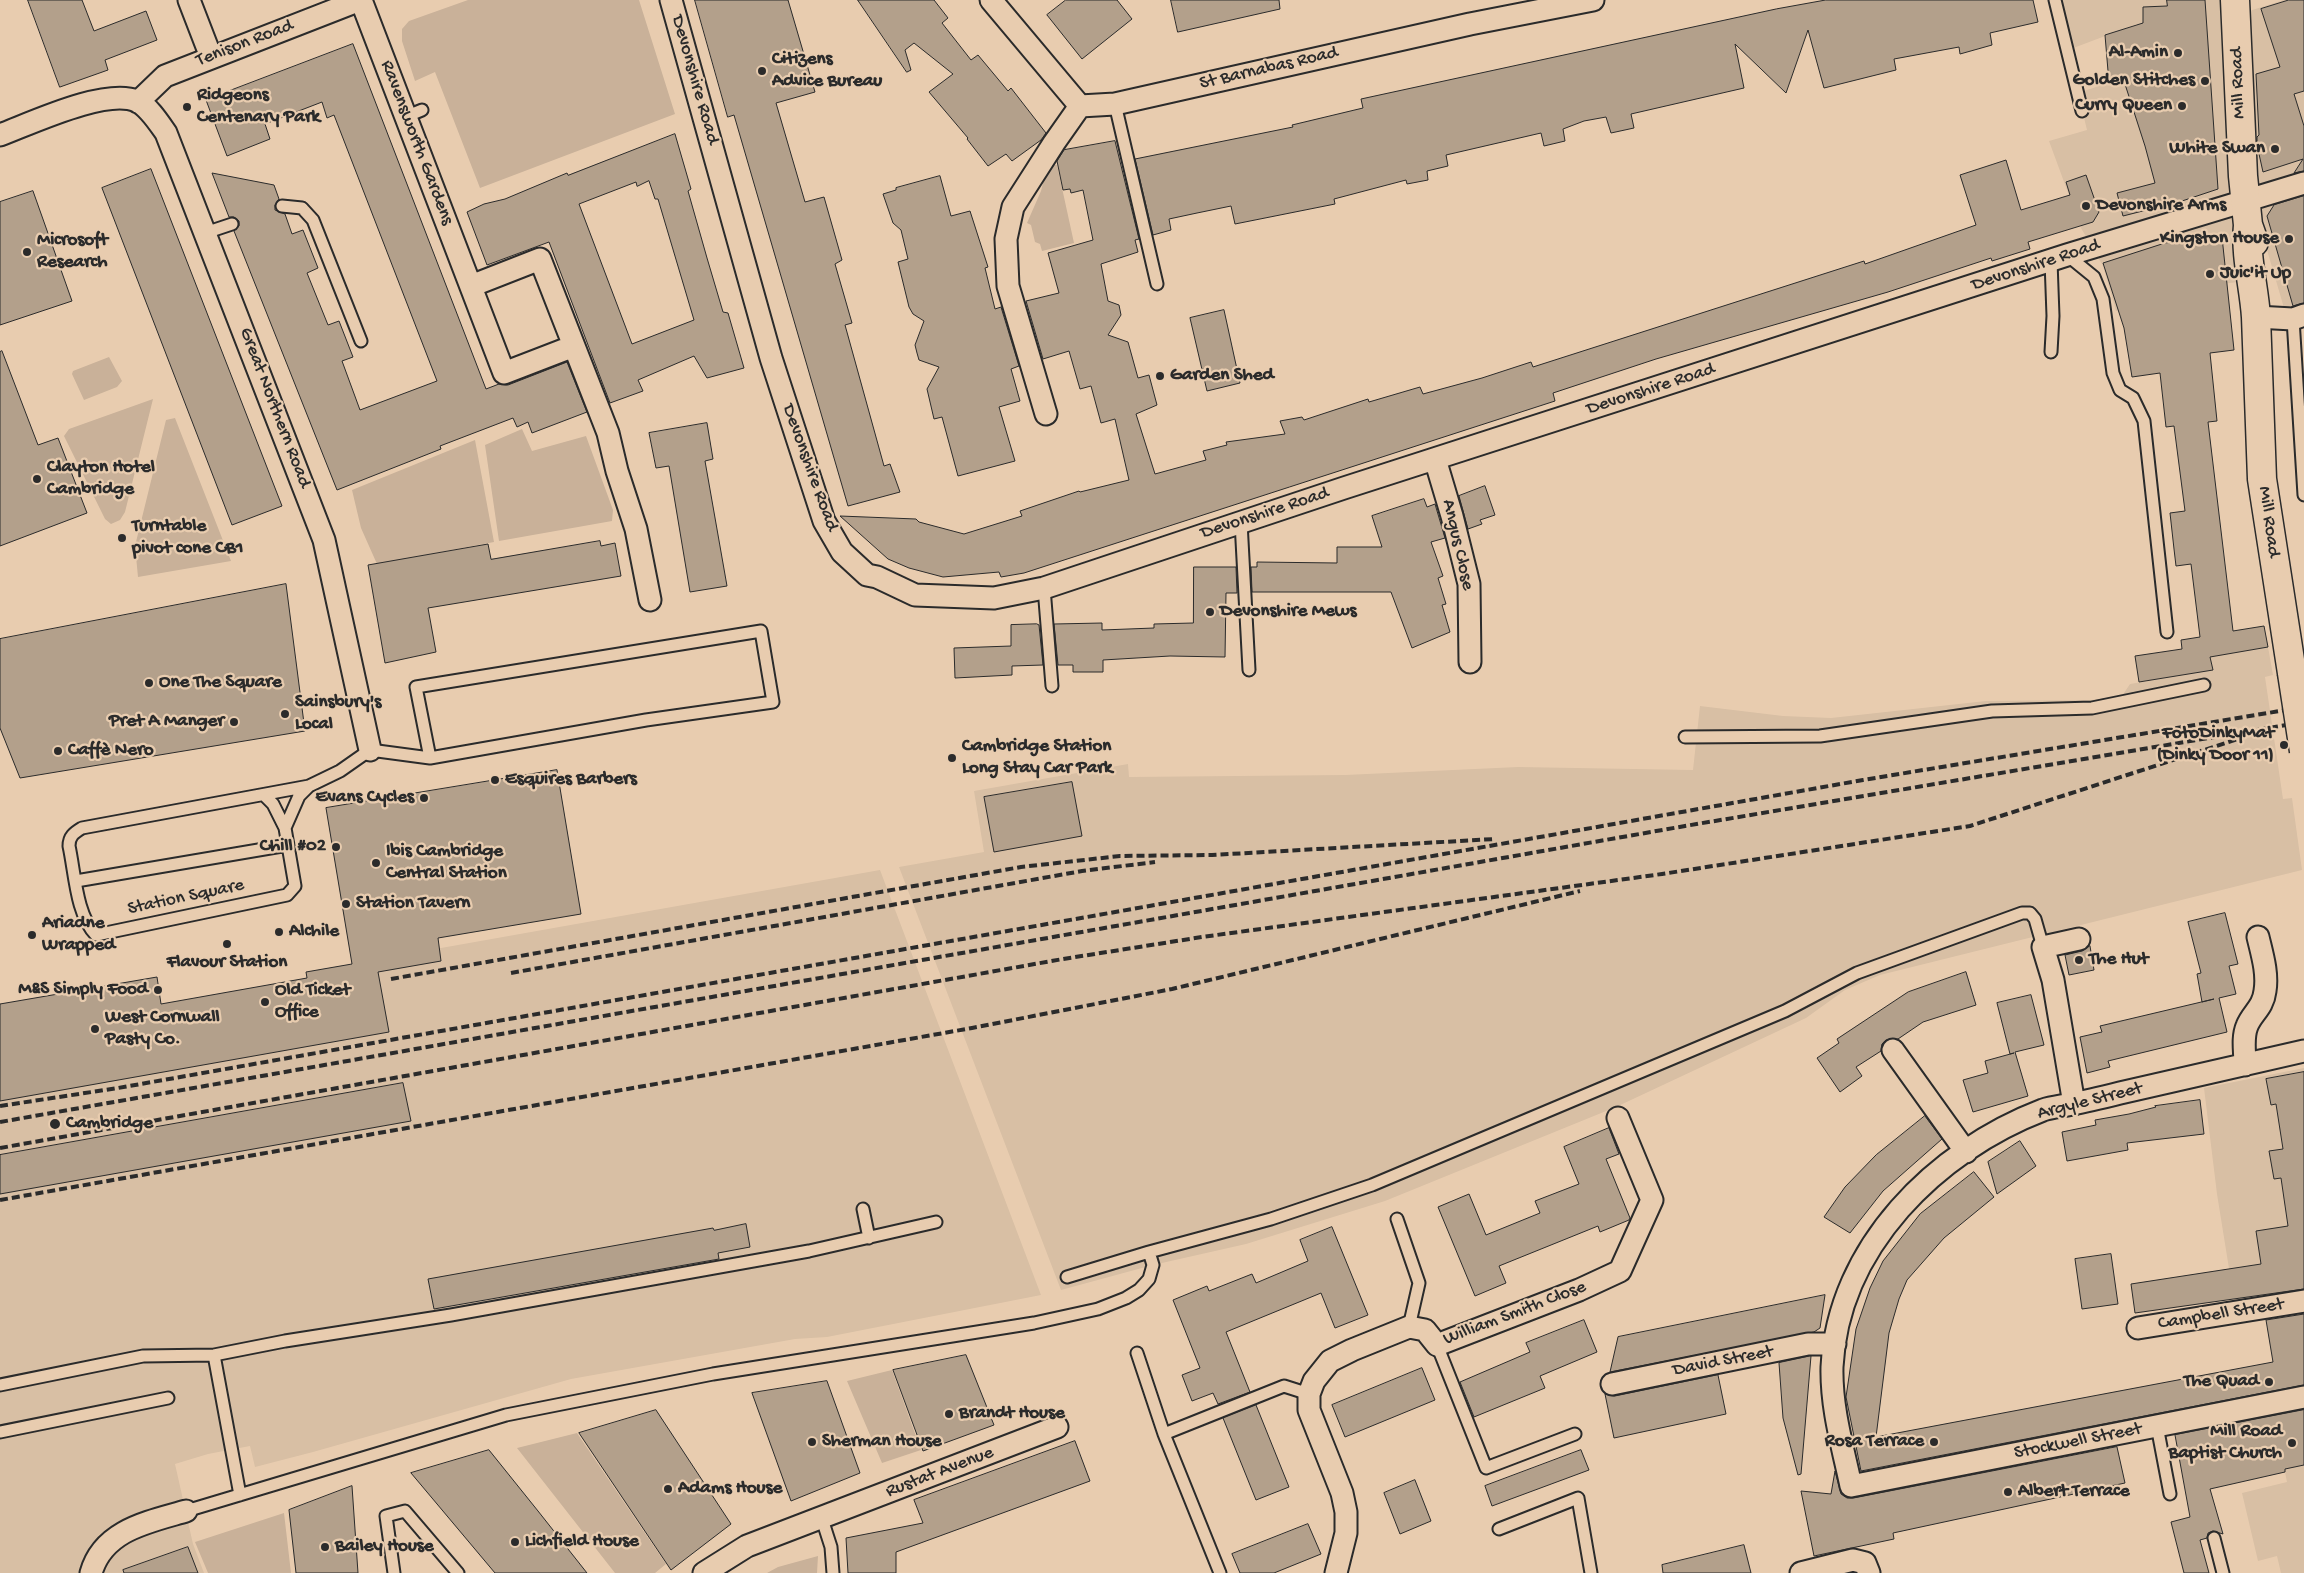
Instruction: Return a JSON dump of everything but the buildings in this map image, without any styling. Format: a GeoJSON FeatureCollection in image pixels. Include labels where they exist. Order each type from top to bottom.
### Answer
{"type":"FeatureCollection","features":[{"type":"Feature","properties":{"kind":"street"},"geometry":{"type":"LineString","coordinates":[[189,0],[211,57]]}},
{"type":"Feature","properties":{"kind":"street","name":"Tenison Road"},"geometry":{"type":"LineString","coordinates":[[129,100],[165,76],[360,0]]}},
{"type":"Feature","properties":{"kind":"street","name":"Ravensworth Gardens"},"geometry":{"type":"LineString","coordinates":[[360,0],[413,114],[471,286],[504,373],[574,346]]}},
{"type":"Feature","properties":{"kind":"street","name":"Devonshire Road"},"geometry":{"type":"LineString","coordinates":[[672,0],[771,358],[824,521],[842,552],[867,575],[877,577],[915,595],[994,598],[1044,588],[1241,522],[2059,258],[2247,214],[2275,193],[2304,183]]}},
{"type":"Feature","properties":{"kind":"street"},"geometry":{"type":"LineString","coordinates":[[992,0],[1080,106],[1013,207],[1006,239],[1008,286],[1046,414]]}},
{"type":"Feature","properties":{"kind":"street","name":"St Barnabas Road"},"geometry":{"type":"LineString","coordinates":[[1080,106],[1114,104],[1470,24],[1593,0]]}},
{"type":"Feature","properties":{"kind":"street","name":"Mill Road"},"geometry":{"type":"LineString","coordinates":[[2236,0],[2247,214],[2246,246],[2249,273],[2256,304],[2262,479],[2304,751]]}},
{"type":"Feature","properties":{"kind":"street"},"geometry":{"type":"LineString","coordinates":[[0,135],[102,99],[129,100]]}},
{"type":"Feature","properties":{"kind":"street","name":"Great Northern Road"},"geometry":{"type":"LineString","coordinates":[[129,100],[166,133],[324,540],[370,750]]}},
{"type":"Feature","properties":{"kind":"street"},"geometry":{"type":"LineString","coordinates":[[471,286],[540,259],[608,433],[617,471],[636,529],[650,600]]}},
{"type":"Feature","properties":{"kind":"street"},"geometry":{"type":"LineString","coordinates":[[2256,304],[2298,317]]}},
{"type":"Feature","properties":{"kind":"street","name":"Angus Close"},"geometry":{"type":"LineString","coordinates":[[1435,459],[1469,584],[1470,662]]}},
{"type":"Feature","properties":{"kind":"street"},"geometry":{"type":"LineString","coordinates":[[2245,1065],[2247,1025],[2259,1010],[2265,992],[2269,967],[2258,937]]}},
{"type":"Feature","properties":{"kind":"street"},"geometry":{"type":"LineString","coordinates":[[2074,1104],[2053,980],[2043,947],[2078,940]]}},
{"type":"Feature","properties":{"kind":"street"},"geometry":{"type":"LineString","coordinates":[[1892,1050],[1966,1152]]}},
{"type":"Feature","properties":{"kind":"street","name":"Argyle Street"},"geometry":{"type":"LineString","coordinates":[[1851,1486],[1836,1420],[1832,1368],[1835,1344],[1854,1278],[1871,1245],[1888,1220],[1908,1199],[1936,1174],[1966,1152],[2003,1129],[2044,1110],[2304,1051]]}},
{"type":"Feature","properties":{"kind":"street","name":"William Smith Close"},"geometry":{"type":"LineString","coordinates":[[1409,1327],[1424,1330],[1437,1345],[1579,1290],[1620,1271],[1652,1200],[1618,1118]]}},
{"type":"Feature","properties":{"kind":"street","name":"Campbell Street"},"geometry":{"type":"LineString","coordinates":[[2138,1328],[2304,1301]]}},
{"type":"Feature","properties":{"kind":"street"},"geometry":{"type":"LineString","coordinates":[[1336,1573],[1346,1533],[1346,1512],[1342,1493],[1309,1410],[1310,1394],[1314,1381],[1330,1361],[1409,1327]]}},
{"type":"Feature","properties":{"kind":"street","name":"David Street"},"geometry":{"type":"LineString","coordinates":[[1612,1384],[1808,1344],[1835,1344]]}},
{"type":"Feature","properties":{"kind":"street","name":"Stockwell Street"},"geometry":{"type":"LineString","coordinates":[[1851,1486],[2304,1397]]}},
{"type":"Feature","properties":{"kind":"street","name":"Rustat Avenue"},"geometry":{"type":"LineString","coordinates":[[704,1573],[747,1546],[822,1519],[1057,1427]]}},
{"type":"Feature","properties":{"kind":"street"},"geometry":{"type":"LineString","coordinates":[[91,1573],[94,1560],[106,1544],[123,1532],[186,1511]]}},
{"type":"Feature","properties":{"kind":"street"},"geometry":{"type":"LineString","coordinates":[[1801,1573],[1853,1560],[1864,1567]]}},
{"type":"Feature","properties":{"kind":"lane"},"geometry":{"type":"LineString","coordinates":[[2055,0],[2082,111]]}},
{"type":"Feature","properties":{"kind":"lane"},"geometry":{"type":"LineString","coordinates":[[1114,104],[1157,284]]}},
{"type":"Feature","properties":{"kind":"lane"},"geometry":{"type":"LineString","coordinates":[[282,206],[302,208],[313,220],[361,341]]}},
{"type":"Feature","properties":{"kind":"lane"},"geometry":{"type":"LineString","coordinates":[[205,233],[232,224]]}},
{"type":"Feature","properties":{"kind":"lane"},"geometry":{"type":"LineString","coordinates":[[2051,352],[2059,258],[2094,277],[2103,299],[2113,373],[2120,390],[2133,398],[2144,421],[2168,632]]}},
{"type":"Feature","properties":{"kind":"lane"},"geometry":{"type":"LineString","coordinates":[[2298,317],[2304,495]]}},
{"type":"Feature","properties":{"kind":"lane"},"geometry":{"type":"LineString","coordinates":[[1241,522],[1249,670]]}},
{"type":"Feature","properties":{"kind":"lane"},"geometry":{"type":"LineString","coordinates":[[1044,588],[1052,686]]}},
{"type":"Feature","properties":{"kind":"lane"},"geometry":{"type":"LineString","coordinates":[[370,750],[430,758],[646,720],[772,702],[761,631],[416,687],[430,758]]}},
{"type":"Feature","properties":{"kind":"lane"},"geometry":{"type":"LineString","coordinates":[[1685,738],[1820,736],[1992,711],[2092,708],[2204,685]]}},
{"type":"Feature","properties":{"kind":"lane","name":"Station Square"},"geometry":{"type":"LineString","coordinates":[[309,786],[299,796],[285,828],[296,886],[288,895],[96,935],[88,928],[76,881],[69,839],[82,828],[309,786],[340,771],[370,750]]}},
{"type":"Feature","properties":{"kind":"lane"},"geometry":{"type":"LineString","coordinates":[[264,795],[273,804],[285,828]]}},
{"type":"Feature","properties":{"kind":"lane","name":"Station Square"},"geometry":{"type":"LineString","coordinates":[[76,881],[288,845]]}},
{"type":"Feature","properties":{"kind":"lane"},"geometry":{"type":"LineString","coordinates":[[1067,1277],[1148,1252],[1271,1219],[1372,1185],[1785,1011],[1857,973],[2022,913],[2030,913],[2035,919],[2043,947]]}},
{"type":"Feature","properties":{"kind":"lane"},"geometry":{"type":"LineString","coordinates":[[863,1209],[869,1238]]}},
{"type":"Feature","properties":{"kind":"lane"},"geometry":{"type":"LineString","coordinates":[[1397,1219],[1419,1283],[1409,1327]]}},
{"type":"Feature","properties":{"kind":"lane"},"geometry":{"type":"LineString","coordinates":[[0,1384],[143,1356],[214,1355],[285,1341],[451,1314],[761,1259],[869,1238],[936,1222]]}},
{"type":"Feature","properties":{"kind":"lane"},"geometry":{"type":"LineString","coordinates":[[186,1511],[506,1414],[713,1374],[1034,1323],[1098,1309],[1126,1298],[1139,1290],[1149,1279],[1152,1265],[1148,1252]]}},
{"type":"Feature","properties":{"kind":"lane"},"geometry":{"type":"LineString","coordinates":[[1437,1345],[1486,1468],[1575,1434]]}},
{"type":"Feature","properties":{"kind":"lane"},"geometry":{"type":"LineString","coordinates":[[1137,1353],[1164,1434],[1220,1573]]}},
{"type":"Feature","properties":{"kind":"lane"},"geometry":{"type":"LineString","coordinates":[[214,1355],[240,1495]]}},
{"type":"Feature","properties":{"kind":"lane"},"geometry":{"type":"LineString","coordinates":[[1164,1434],[1284,1386],[1310,1394]]}},
{"type":"Feature","properties":{"kind":"lane"},"geometry":{"type":"LineString","coordinates":[[0,1432],[168,1398]]}},
{"type":"Feature","properties":{"kind":"lane"},"geometry":{"type":"LineString","coordinates":[[2157,1426],[2170,1494]]}},
{"type":"Feature","properties":{"kind":"lane"},"geometry":{"type":"LineString","coordinates":[[1499,1529],[1578,1498],[1591,1573]]}},
{"type":"Feature","properties":{"kind":"lane"},"geometry":{"type":"LineString","coordinates":[[394,1573],[386,1516],[405,1511],[458,1573]]}},
{"type":"Feature","properties":{"kind":"lane"},"geometry":{"type":"LineString","coordinates":[[822,1519],[831,1548],[834,1573]]}},
{"type":"Feature","properties":{"kind":"lane"},"geometry":{"type":"LineString","coordinates":[[2214,1538],[2224,1573]]}},
{"type":"Feature","properties":{"kind":"shaded area"},"geometry":{"type":"Polygon","coordinates":[[[468,0],[639,0],[675,114],[480,188],[435,72],[415,81],[402,41],[402,29],[409,21],[468,0]]]}},
{"type":"Feature","properties":{"kind":"shaded area"},"geometry":{"type":"Polygon","coordinates":[[[2057,0],[2225,0],[2238,282],[2196,287],[2116,311],[2103,266],[2081,228],[2049,141],[2087,130],[2078,93],[2138,73],[2137,24],[2068,50],[2057,0]]]}},
{"type":"Feature","properties":{"kind":"shaded area"},"geometry":{"type":"Polygon","coordinates":[[[2284,0],[2304,0],[2304,302],[2284,308],[2260,226],[2246,12],[2284,0]]]}},
{"type":"Feature","properties":{"kind":"shaded area"},"geometry":{"type":"Polygon","coordinates":[[[1048,164],[1057,165],[1074,243],[1042,251],[1040,244],[1035,242],[1031,225],[1027,223],[1041,191],[1048,164]]]}},
{"type":"Feature","properties":{"kind":"shaded area"},"geometry":{"type":"Polygon","coordinates":[[[109,357],[122,381],[117,387],[84,400],[72,374],[73,371],[109,357]]]}},
{"type":"Feature","properties":{"kind":"shaded area"},"geometry":{"type":"Polygon","coordinates":[[[153,399],[125,512],[120,520],[111,524],[105,519],[64,436],[69,429],[153,399]]]}},
{"type":"Feature","properties":{"kind":"shaded area"},"geometry":{"type":"Polygon","coordinates":[[[175,418],[231,561],[138,577],[135,546],[166,420],[175,418]]]}},
{"type":"Feature","properties":{"kind":"shaded area"},"geometry":{"type":"Polygon","coordinates":[[[522,429],[532,451],[586,436],[613,510],[612,521],[499,541],[485,445],[522,429]]]}},
{"type":"Feature","properties":{"kind":"shaded area"},"geometry":{"type":"Polygon","coordinates":[[[475,440],[494,542],[377,564],[361,528],[352,490],[475,440]]]}},
{"type":"Feature","properties":{"kind":"shaded area"},"geometry":{"type":"Polygon","coordinates":[[[2268,647],[2273,675],[2265,677],[2283,799],[2292,798],[2302,870],[1880,975],[1845,990],[1806,1018],[1616,1107],[1385,1201],[1246,1244],[1153,1265],[1061,1290],[899,867],[984,852],[974,791],[1128,764],[1129,777],[1345,775],[1518,767],[1693,770],[1700,706],[1783,716],[1831,718],[1986,701],[2092,700],[2122,696],[2130,684],[2212,670],[2210,657],[2268,647]]]}},
{"type":"Feature","properties":{"kind":"shaded area"},"geometry":{"type":"Polygon","coordinates":[[[880,870],[1041,1295],[827,1337],[795,1339],[571,1379],[255,1467],[250,1446],[208,1454],[175,1464],[193,1544],[204,1573],[0,1573],[0,1004],[157,977],[163,1016],[307,978],[306,972],[880,870]]]}},
{"type":"Feature","properties":{"kind":"shaded area"},"geometry":{"type":"Polygon","coordinates":[[[2304,1068],[2304,1301],[2236,1312],[2217,1194],[2204,1088],[2304,1068]]]}},
{"type":"Feature","properties":{"kind":"shaded area"},"geometry":{"type":"Polygon","coordinates":[[[892,1370],[921,1450],[882,1463],[847,1381],[892,1370]]]}},
{"type":"Feature","properties":{"kind":"shaded area"},"geometry":{"type":"Polygon","coordinates":[[[2304,1397],[2304,1573],[2281,1573],[2277,1556],[2258,1561],[2242,1493],[2287,1482],[2271,1404],[2304,1397]]]}},
{"type":"Feature","properties":{"kind":"shaded area"},"geometry":{"type":"Polygon","coordinates":[[[577,1433],[666,1564],[655,1573],[615,1573],[517,1448],[577,1433]]]}},
{"type":"Feature","properties":{"kind":"shaded area"},"geometry":{"type":"Polygon","coordinates":[[[284,1513],[291,1573],[208,1573],[195,1542],[284,1513]]]}},
{"type":"Feature","properties":{"kind":"shaded area"},"geometry":{"type":"Polygon","coordinates":[[[818,1556],[817,1573],[767,1573],[778,1567],[818,1556]]]}},
{"type":"Feature","properties":{"kind":"railway"},"geometry":{"type":"LineString","coordinates":[[0,1106],[118,1088],[1863,780],[2304,707]]}},
{"type":"Feature","properties":{"kind":"railway"},"geometry":{"type":"LineString","coordinates":[[0,1122],[1685,826],[2304,722]]}},
{"type":"Feature","properties":{"kind":"railway"},"geometry":{"type":"LineString","coordinates":[[0,1148],[1063,959],[1202,937],[1662,874],[1970,826],[2241,738]]}},
{"type":"Feature","properties":{"kind":"railway"},"geometry":{"type":"LineString","coordinates":[[391,979],[1021,867],[1120,856],[1212,855],[1495,839]]}},
{"type":"Feature","properties":{"kind":"railway"},"geometry":{"type":"LineString","coordinates":[[511,973],[1082,871],[1155,862]]}},
{"type":"Feature","properties":{"kind":"railway"},"geometry":{"type":"LineString","coordinates":[[0,1200],[972,1028],[1172,989],[1580,891]]}},
{"type":"Feature","properties":{"kind":"place","name":"Al-Amin"},"geometry":{"type":"Point","coordinates":[2178,53]}},
{"type":"Feature","properties":{"kind":"place","name":"Citizens Advice Bureau"},"geometry":{"type":"Point","coordinates":[762,71]}},
{"type":"Feature","properties":{"kind":"place","name":"Golden Stitches"},"geometry":{"type":"Point","coordinates":[2205,81]}},
{"type":"Feature","properties":{"kind":"place","name":"Curry Queen"},"geometry":{"type":"Point","coordinates":[2182,106]}},
{"type":"Feature","properties":{"kind":"place","name":"Ridgeons Centenary Park"},"geometry":{"type":"Point","coordinates":[187,107]}},
{"type":"Feature","properties":{"kind":"place","name":"White Swan"},"geometry":{"type":"Point","coordinates":[2275,149]}},
{"type":"Feature","properties":{"kind":"place","name":"Devonshire Arms"},"geometry":{"type":"Point","coordinates":[2086,206]}},
{"type":"Feature","properties":{"kind":"place","name":"Kingston House"},"geometry":{"type":"Point","coordinates":[2289,239]}},
{"type":"Feature","properties":{"kind":"place","name":"Microsoft Research"},"geometry":{"type":"Point","coordinates":[27,252]}},
{"type":"Feature","properties":{"kind":"place","name":"Juic'it Up"},"geometry":{"type":"Point","coordinates":[2210,274]}},
{"type":"Feature","properties":{"kind":"place","name":"Garden Shed"},"geometry":{"type":"Point","coordinates":[1160,376]}},
{"type":"Feature","properties":{"kind":"place","name":"Clayton Hotel Cambridge"},"geometry":{"type":"Point","coordinates":[37,479]}},
{"type":"Feature","properties":{"kind":"place","name":"Turntable pivot cone CB1"},"geometry":{"type":"Point","coordinates":[122,538]}},
{"type":"Feature","properties":{"kind":"place","name":"Devonshire Mews"},"geometry":{"type":"Point","coordinates":[1210,612]}},
{"type":"Feature","properties":{"kind":"place","name":"One The Square"},"geometry":{"type":"Point","coordinates":[149,683]}},
{"type":"Feature","properties":{"kind":"place","name":"Sainsbury's Local"},"geometry":{"type":"Point","coordinates":[285,714]}},
{"type":"Feature","properties":{"kind":"place","name":"Pret A Manger"},"geometry":{"type":"Point","coordinates":[234,722]}},
{"type":"Feature","properties":{"kind":"place","name":"FotoDinkyMat (Dinky Door 11)"},"geometry":{"type":"Point","coordinates":[2284,745]}},
{"type":"Feature","properties":{"kind":"place","name":"Caffè Nero"},"geometry":{"type":"Point","coordinates":[58,751]}},
{"type":"Feature","properties":{"kind":"place","name":"Cambridge Station Long Stay Car Park"},"geometry":{"type":"Point","coordinates":[952,758]}},
{"type":"Feature","properties":{"kind":"place","name":"Esquires Barbers"},"geometry":{"type":"Point","coordinates":[495,780]}},
{"type":"Feature","properties":{"kind":"place","name":"Evans Cycles"},"geometry":{"type":"Point","coordinates":[424,798]}},
{"type":"Feature","properties":{"kind":"place","name":"Chill #02"},"geometry":{"type":"Point","coordinates":[336,847]}},
{"type":"Feature","properties":{"kind":"place","name":"Ibis Cambridge Central Station"},"geometry":{"type":"Point","coordinates":[376,863]}},
{"type":"Feature","properties":{"kind":"place","name":"Station Tavern"},"geometry":{"type":"Point","coordinates":[346,904]}},
{"type":"Feature","properties":{"kind":"place","name":"Alchile"},"geometry":{"type":"Point","coordinates":[279,932]}},
{"type":"Feature","properties":{"kind":"place","name":"Ariadne Wrapped"},"geometry":{"type":"Point","coordinates":[32,935]}},
{"type":"Feature","properties":{"kind":"place","name":"Flavour Station"},"geometry":{"type":"Point","coordinates":[227,944]}},
{"type":"Feature","properties":{"kind":"place","name":"The Hut"},"geometry":{"type":"Point","coordinates":[2079,960]}},
{"type":"Feature","properties":{"kind":"place","name":"M&S Simply Food"},"geometry":{"type":"Point","coordinates":[158,990]}},
{"type":"Feature","properties":{"kind":"place","name":"Old Ticket Office"},"geometry":{"type":"Point","coordinates":[265,1002]}},
{"type":"Feature","properties":{"kind":"place","name":"West Cornwall Pasty Co."},"geometry":{"type":"Point","coordinates":[95,1029]}},
{"type":"Feature","properties":{"kind":"place","name":"Cambridge"},"geometry":{"type":"Point","coordinates":[55,1124]}},
{"type":"Feature","properties":{"kind":"place","name":"The Quad"},"geometry":{"type":"Point","coordinates":[2269,1382]}},
{"type":"Feature","properties":{"kind":"place","name":"Brandt House"},"geometry":{"type":"Point","coordinates":[949,1414]}},
{"type":"Feature","properties":{"kind":"place","name":"Sherman House"},"geometry":{"type":"Point","coordinates":[812,1442]}},
{"type":"Feature","properties":{"kind":"place","name":"Rosa Terrace"},"geometry":{"type":"Point","coordinates":[1934,1442]}},
{"type":"Feature","properties":{"kind":"place","name":"Mill Road Baptist Church"},"geometry":{"type":"Point","coordinates":[2292,1443]}},
{"type":"Feature","properties":{"kind":"place","name":"Adams House"},"geometry":{"type":"Point","coordinates":[668,1489]}},
{"type":"Feature","properties":{"kind":"place","name":"Albert Terrace"},"geometry":{"type":"Point","coordinates":[2008,1492]}},
{"type":"Feature","properties":{"kind":"place","name":"Lichfield House"},"geometry":{"type":"Point","coordinates":[515,1542]}},
{"type":"Feature","properties":{"kind":"place","name":"Bailey House"},"geometry":{"type":"Point","coordinates":[325,1547]}}]}
